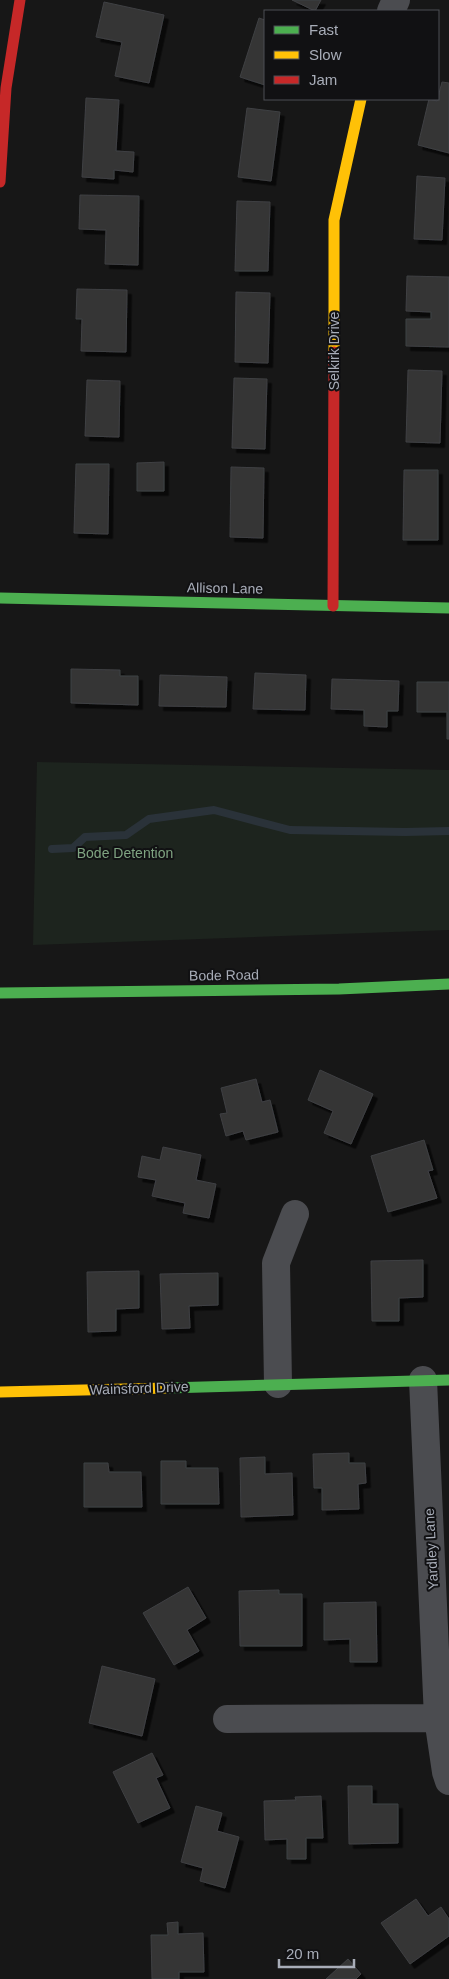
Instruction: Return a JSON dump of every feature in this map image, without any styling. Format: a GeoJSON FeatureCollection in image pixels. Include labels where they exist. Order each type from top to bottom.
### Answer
{"type":"FeatureCollection","features":[{"type":"Feature","properties":{"kind":"street"},"geometry":{"type":"LineString","coordinates":[[0,182],[6,88],[20,0]]}},
{"type":"Feature","properties":{"kind":"street","name":"Selkirk Drive"},"geometry":{"type":"LineString","coordinates":[[333,606],[334,220],[361,100]]}},
{"type":"Feature","properties":{"kind":"street","name":"Allison Lane"},"geometry":{"type":"LineString","coordinates":[[0,598],[449,608]]}},
{"type":"Feature","properties":{"kind":"street","name":"Bode Road"},"geometry":{"type":"LineString","coordinates":[[0,993],[339,989],[449,984]]}},
{"type":"Feature","properties":{"kind":"street"},"geometry":{"type":"LineString","coordinates":[[278,1384],[276,1263],[295,1214]]}},
{"type":"Feature","properties":{"kind":"street","name":"Wainsford Drive"},"geometry":{"type":"LineString","coordinates":[[0,1392],[436,1380]]}},
{"type":"Feature","properties":{"kind":"street","name":"Yardley Lane"},"geometry":{"type":"LineString","coordinates":[[436,1380],[438,1718],[449,1781]]}},
{"type":"Feature","properties":{"kind":"street"},"geometry":{"type":"LineString","coordinates":[[227,1719],[438,1718]]}},
{"type":"Feature","properties":{"kind":"green space","name":"Bode Detention"},"geometry":{"type":"Polygon","coordinates":[[[37,762],[449,770],[449,930],[33,945],[37,762]]]}},
{"type":"Feature","properties":{"kind":"building"},"geometry":{"type":"Polygon","coordinates":[[[292,0],[321,0],[316,10],[292,0]]]}},
{"type":"Feature","properties":{"kind":"building"},"geometry":{"type":"Polygon","coordinates":[[[104,2],[164,15],[149,83],[115,76],[122,42],[96,37],[104,2]]]}},
{"type":"Feature","properties":{"kind":"building"},"geometry":{"type":"Polygon","coordinates":[[[259,18],[264,20],[264,85],[240,77],[259,18]]]}},
{"type":"Feature","properties":{"kind":"building"},"geometry":{"type":"Polygon","coordinates":[[[442,82],[449,83],[449,153],[418,145],[429,100],[439,100],[442,82]]]}},
{"type":"Feature","properties":{"kind":"building"},"geometry":{"type":"Polygon","coordinates":[[[86,98],[119,100],[116,151],[134,152],[133,172],[114,170],[114,179],[82,177],[86,98]]]}},
{"type":"Feature","properties":{"kind":"building"},"geometry":{"type":"Polygon","coordinates":[[[247,108],[280,112],[271,181],[238,177],[247,108]]]}},
{"type":"Feature","properties":{"kind":"building"},"geometry":{"type":"Polygon","coordinates":[[[417,176],[445,178],[442,240],[414,239],[417,176]]]}},
{"type":"Feature","properties":{"kind":"building"},"geometry":{"type":"Polygon","coordinates":[[[80,195],[139,196],[138,265],[105,264],[106,230],[79,229],[80,195]]]}},
{"type":"Feature","properties":{"kind":"building"},"geometry":{"type":"Polygon","coordinates":[[[237,201],[270,202],[268,271],[235,271],[237,201]]]}},
{"type":"Feature","properties":{"kind":"building"},"geometry":{"type":"Polygon","coordinates":[[[407,276],[449,277],[449,347],[406,346],[406,319],[431,319],[431,312],[406,311],[407,276]]]}},
{"type":"Feature","properties":{"kind":"building"},"geometry":{"type":"Polygon","coordinates":[[[77,289],[127,290],[126,352],[81,351],[82,319],[76,319],[77,289]]]}},
{"type":"Feature","properties":{"kind":"building"},"geometry":{"type":"Polygon","coordinates":[[[236,292],[270,293],[268,363],[235,362],[236,292]]]}},
{"type":"Feature","properties":{"kind":"building"},"geometry":{"type":"Polygon","coordinates":[[[408,370],[442,371],[440,443],[406,442],[408,370]]]}},
{"type":"Feature","properties":{"kind":"building"},"geometry":{"type":"Polygon","coordinates":[[[234,378],[267,379],[265,449],[232,448],[234,378]]]}},
{"type":"Feature","properties":{"kind":"building"},"geometry":{"type":"Polygon","coordinates":[[[87,380],[120,381],[119,437],[85,436],[87,380]]]}},
{"type":"Feature","properties":{"kind":"building"},"geometry":{"type":"Polygon","coordinates":[[[164,462],[164,491],[137,491],[137,463],[164,462]]]}},
{"type":"Feature","properties":{"kind":"building"},"geometry":{"type":"Polygon","coordinates":[[[76,464],[109,464],[108,534],[74,533],[76,464]]]}},
{"type":"Feature","properties":{"kind":"building"},"geometry":{"type":"Polygon","coordinates":[[[231,467],[264,468],[263,538],[230,537],[231,467]]]}},
{"type":"Feature","properties":{"kind":"building"},"geometry":{"type":"Polygon","coordinates":[[[404,470],[438,470],[438,540],[403,540],[404,470]]]}},
{"type":"Feature","properties":{"kind":"building"},"geometry":{"type":"Polygon","coordinates":[[[71,669],[120,670],[120,676],[138,676],[138,705],[71,703],[71,669]]]}},
{"type":"Feature","properties":{"kind":"building"},"geometry":{"type":"Polygon","coordinates":[[[255,673],[306,675],[305,710],[253,709],[255,673]]]}},
{"type":"Feature","properties":{"kind":"building"},"geometry":{"type":"Polygon","coordinates":[[[160,675],[227,677],[226,707],[159,706],[160,675]]]}},
{"type":"Feature","properties":{"kind":"building"},"geometry":{"type":"Polygon","coordinates":[[[332,679],[399,681],[398,711],[387,711],[387,727],[364,726],[364,710],[331,709],[332,679]]]}},
{"type":"Feature","properties":{"kind":"building"},"geometry":{"type":"Polygon","coordinates":[[[417,682],[449,682],[449,739],[447,739],[447,712],[417,712],[417,682]]]}},
{"type":"Feature","properties":{"kind":"building"},"geometry":{"type":"Polygon","coordinates":[[[320,1070],[373,1094],[351,1144],[324,1133],[333,1111],[308,1100],[320,1070]]]}},
{"type":"Feature","properties":{"kind":"building"},"geometry":{"type":"Polygon","coordinates":[[[256,1079],[262,1102],[270,1100],[278,1132],[246,1140],[243,1131],[226,1136],[220,1114],[227,1113],[221,1088],[256,1079]]]}},
{"type":"Feature","properties":{"kind":"building"},"geometry":{"type":"Polygon","coordinates":[[[424,1140],[433,1170],[428,1171],[437,1198],[388,1212],[371,1156],[424,1140]]]}},
{"type":"Feature","properties":{"kind":"building"},"geometry":{"type":"Polygon","coordinates":[[[163,1147],[201,1155],[196,1180],[216,1184],[209,1218],[183,1213],[185,1203],[152,1196],[156,1180],[138,1177],[142,1156],[160,1160],[163,1147]]]}},
{"type":"Feature","properties":{"kind":"building"},"geometry":{"type":"Polygon","coordinates":[[[423,1260],[423,1297],[399,1298],[399,1321],[372,1321],[371,1261],[423,1260]]]}},
{"type":"Feature","properties":{"kind":"building"},"geometry":{"type":"Polygon","coordinates":[[[139,1271],[139,1308],[116,1309],[116,1331],[88,1332],[87,1272],[139,1271]]]}},
{"type":"Feature","properties":{"kind":"building"},"geometry":{"type":"Polygon","coordinates":[[[218,1273],[218,1305],[189,1306],[190,1328],[162,1329],[160,1274],[218,1273]]]}},
{"type":"Feature","properties":{"kind":"building"},"geometry":{"type":"Polygon","coordinates":[[[349,1453],[349,1463],[365,1463],[366,1483],[358,1484],[359,1509],[322,1510],[322,1488],[314,1488],[313,1454],[349,1453]]]}},
{"type":"Feature","properties":{"kind":"building"},"geometry":{"type":"Polygon","coordinates":[[[265,1457],[265,1474],[292,1473],[293,1515],[241,1517],[240,1458],[265,1457]]]}},
{"type":"Feature","properties":{"kind":"building"},"geometry":{"type":"Polygon","coordinates":[[[161,1461],[186,1461],[186,1468],[218,1468],[219,1504],[161,1504],[161,1461]]]}},
{"type":"Feature","properties":{"kind":"building"},"geometry":{"type":"Polygon","coordinates":[[[84,1463],[108,1463],[109,1472],[141,1472],[142,1507],[84,1507],[84,1463]]]}},
{"type":"Feature","properties":{"kind":"building"},"geometry":{"type":"Polygon","coordinates":[[[188,1587],[206,1618],[187,1630],[199,1651],[174,1665],[143,1613],[188,1587]]]}},
{"type":"Feature","properties":{"kind":"building"},"geometry":{"type":"Polygon","coordinates":[[[279,1590],[279,1594],[302,1594],[302,1646],[240,1646],[239,1591],[279,1590]]]}},
{"type":"Feature","properties":{"kind":"building"},"geometry":{"type":"Polygon","coordinates":[[[376,1602],[377,1662],[350,1662],[350,1639],[324,1640],[324,1603],[376,1602]]]}},
{"type":"Feature","properties":{"kind":"building"},"geometry":{"type":"Polygon","coordinates":[[[102,1666],[155,1679],[142,1736],[89,1723],[102,1666]]]}},
{"type":"Feature","properties":{"kind":"building"},"geometry":{"type":"Polygon","coordinates":[[[152,1753],[163,1775],[156,1778],[170,1808],[138,1823],[113,1772],[152,1753]]]}},
{"type":"Feature","properties":{"kind":"building"},"geometry":{"type":"Polygon","coordinates":[[[348,1786],[372,1786],[372,1804],[398,1804],[398,1843],[349,1844],[348,1786]]]}},
{"type":"Feature","properties":{"kind":"building"},"geometry":{"type":"Polygon","coordinates":[[[321,1796],[323,1838],[306,1838],[306,1859],[287,1859],[287,1839],[265,1840],[264,1801],[296,1800],[295,1797],[321,1796]]]}},
{"type":"Feature","properties":{"kind":"building"},"geometry":{"type":"Polygon","coordinates":[[[196,1806],[222,1813],[217,1831],[239,1837],[225,1888],[200,1881],[203,1868],[181,1862],[196,1806]]]}},
{"type":"Feature","properties":{"kind":"building"},"geometry":{"type":"Polygon","coordinates":[[[416,1899],[428,1916],[441,1907],[449,1919],[449,1936],[410,1964],[381,1923],[416,1899]]]}},
{"type":"Feature","properties":{"kind":"building"},"geometry":{"type":"Polygon","coordinates":[[[178,1922],[178,1934],[203,1933],[204,1972],[179,1972],[179,1979],[152,1979],[151,1935],[168,1935],[167,1923],[178,1922]]]}},
{"type":"Feature","properties":{"kind":"building"},"geometry":{"type":"Polygon","coordinates":[[[348,1959],[361,1974],[356,1979],[326,1979],[348,1959]]]}},
{"type":"Feature","properties":{"kind":"waterway"},"geometry":{"type":"LineString","coordinates":[[52,849],[73,848],[85,837],[126,835],[149,819],[214,810],[290,830],[449,831]]}},
{"type":"Feature","properties":{"kind":"traffic: fast"},"geometry":{"type":"LineString","coordinates":[[0,598],[449,608]]}},
{"type":"Feature","properties":{"kind":"traffic: fast"},"geometry":{"type":"LineString","coordinates":[[0,993],[339,989],[449,984]]}},
{"type":"Feature","properties":{"kind":"traffic: fast"},"geometry":{"type":"LineString","coordinates":[[167,1388],[449,1380]]}},
{"type":"Feature","properties":{"kind":"traffic: slow"},"geometry":{"type":"LineString","coordinates":[[334,352],[334,220],[361,100]]}},
{"type":"Feature","properties":{"kind":"traffic: slow"},"geometry":{"type":"LineString","coordinates":[[0,1392],[167,1388]]}},
{"type":"Feature","properties":{"kind":"traffic: jam"},"geometry":{"type":"LineString","coordinates":[[0,182],[6,88],[20,0]]}},
{"type":"Feature","properties":{"kind":"traffic: jam"},"geometry":{"type":"LineString","coordinates":[[333,606],[334,352]]}}]}
